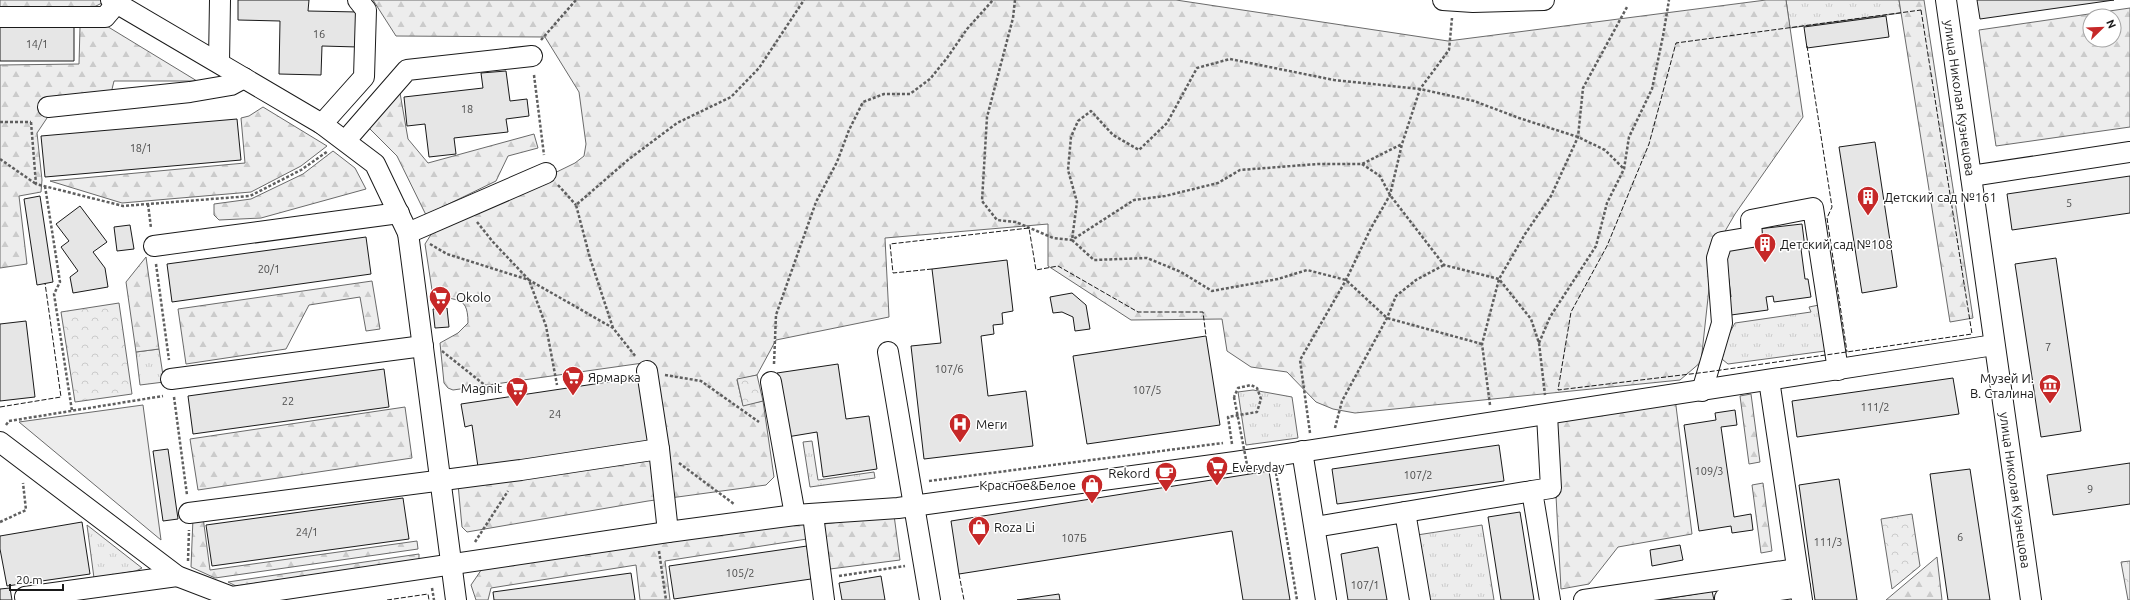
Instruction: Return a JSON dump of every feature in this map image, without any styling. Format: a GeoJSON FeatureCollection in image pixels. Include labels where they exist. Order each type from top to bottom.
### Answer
{"type":"FeatureCollection","features":[{"type":"Feature","properties":{"kind":"street"},"geometry":{"type":"LineString","coordinates":[[219,62],[220,0]]}},
{"type":"Feature","properties":{"kind":"street"},"geometry":{"type":"LineString","coordinates":[[322,124],[364,77],[366,10],[358,0]]}},
{"type":"Feature","properties":{"kind":"street"},"geometry":{"type":"LineString","coordinates":[[1448,9],[1473,2],[1544,0]]}},
{"type":"Feature","properties":{"kind":"street","name":"улица Николая Кузнецова"},"geometry":{"type":"LineString","coordinates":[[1946,0],[2031,600]]}},
{"type":"Feature","properties":{"kind":"street"},"geometry":{"type":"LineString","coordinates":[[0,17],[105,17],[114,2],[219,62],[322,124],[346,140],[375,164],[408,233],[456,600]]}},
{"type":"Feature","properties":{"kind":"street"},"geometry":{"type":"LineString","coordinates":[[346,140],[407,70],[532,56]]}},
{"type":"Feature","properties":{"kind":"street"},"geometry":{"type":"LineString","coordinates":[[48,107],[231,86],[244,78]]}},
{"type":"Feature","properties":{"kind":"street"},"geometry":{"type":"LineString","coordinates":[[1971,176],[2130,152]]}},
{"type":"Feature","properties":{"kind":"street"},"geometry":{"type":"LineString","coordinates":[[408,233],[546,173]]}},
{"type":"Feature","properties":{"kind":"street"},"geometry":{"type":"LineString","coordinates":[[1702,391],[1722,323],[1718,258],[1722,242],[1752,237],[1751,220],[1812,208],[1838,370]]}},
{"type":"Feature","properties":{"kind":"street"},"geometry":{"type":"LineString","coordinates":[[154,246],[399,213]]}},
{"type":"Feature","properties":{"kind":"street"},"geometry":{"type":"LineString","coordinates":[[169,387],[422,340]]}},
{"type":"Feature","properties":{"kind":"street"},"geometry":{"type":"LineString","coordinates":[[2,434],[29,462],[177,576],[232,597],[663,533],[804,515],[914,505],[1242,468],[1314,449],[1492,424],[1994,345]]}},
{"type":"Feature","properties":{"kind":"street"},"geometry":{"type":"LineString","coordinates":[[888,352],[930,600]]}},
{"type":"Feature","properties":{"kind":"street"},"geometry":{"type":"LineString","coordinates":[[654,373],[663,533]]}},
{"type":"Feature","properties":{"kind":"street"},"geometry":{"type":"LineString","coordinates":[[1769,380],[1800,585]]}},
{"type":"Feature","properties":{"kind":"street"},"geometry":{"type":"LineString","coordinates":[[771,382],[781,437],[821,579],[824,600]]}},
{"type":"Feature","properties":{"kind":"street"},"geometry":{"type":"LineString","coordinates":[[1315,527],[1551,488],[1547,415]]}},
{"type":"Feature","properties":{"kind":"street"},"geometry":{"type":"LineString","coordinates":[[189,513],[521,470],[659,449]]}},
{"type":"Feature","properties":{"kind":"street"},"geometry":{"type":"LineString","coordinates":[[1314,449],[1315,527],[1326,600]]}},
{"type":"Feature","properties":{"kind":"street"},"geometry":{"type":"LineString","coordinates":[[1532,491],[1550,600]]}},
{"type":"Feature","properties":{"kind":"street"},"geometry":{"type":"LineString","coordinates":[[1405,512],[1420,600]]}},
{"type":"Feature","properties":{"kind":"street"},"geometry":{"type":"LineString","coordinates":[[26,600],[25,597],[177,576]]}},
{"type":"Feature","properties":{"kind":"street"},"geometry":{"type":"LineString","coordinates":[[1725,598],[1800,585]]}},
{"type":"Feature","properties":{"kind":"street"},"geometry":{"type":"LineString","coordinates":[[1584,600],[1800,585]]}},
{"type":"Feature","properties":{"kind":"path"},"geometry":{"type":"LineString","coordinates":[[576,0],[540,42],[532,56],[546,173],[576,204],[590,258],[613,328]]}},
{"type":"Feature","properties":{"kind":"path"},"geometry":{"type":"LineString","coordinates":[[576,204],[629,159],[677,123],[731,97],[759,68],[804,0]]}},
{"type":"Feature","properties":{"kind":"path"},"geometry":{"type":"LineString","coordinates":[[771,382],[776,354],[776,315],[816,202],[837,162],[849,130],[863,102],[884,94],[910,94],[930,79],[947,58],[967,28],[993,0]]}},
{"type":"Feature","properties":{"kind":"path"},"geometry":{"type":"LineString","coordinates":[[1015,0],[1013,18],[987,117],[982,201],[996,220],[1016,222],[1053,238],[1072,240],[1094,260],[1147,258],[1182,272],[1212,291],[1278,279],[1307,270],[1346,280],[1387,318],[1482,344]]}},
{"type":"Feature","properties":{"kind":"path"},"geometry":{"type":"LineString","coordinates":[[1539,342],[1550,317],[1596,246],[1607,203],[1624,169],[1629,137],[1652,89],[1669,0]]}},
{"type":"Feature","properties":{"kind":"path"},"geometry":{"type":"LineString","coordinates":[[1492,424],[1482,344],[1500,279],[1525,234],[1551,196],[1578,137],[1583,88],[1627,7]]}},
{"type":"Feature","properties":{"kind":"path"},"geometry":{"type":"LineString","coordinates":[[1314,449],[1300,360],[1346,280],[1371,228],[1390,195],[1402,144],[1420,89],[1449,50],[1448,9]]}},
{"type":"Feature","properties":{"kind":"path"},"geometry":{"type":"LineString","coordinates":[[1072,240],[1077,202],[1068,170],[1070,137],[1078,121],[1091,111],[1113,135],[1139,150],[1167,123],[1197,68],[1230,59],[1334,80],[1420,89],[1474,101],[1519,118],[1578,137],[1605,150],[1624,169]]}},
{"type":"Feature","properties":{"kind":"path"},"geometry":{"type":"LineString","coordinates":[[0,122],[31,122],[48,107]]}},
{"type":"Feature","properties":{"kind":"path"},"geometry":{"type":"LineString","coordinates":[[31,122],[36,184]]}},
{"type":"Feature","properties":{"kind":"path"},"geometry":{"type":"LineString","coordinates":[[1072,240],[1134,200],[1165,196],[1218,183],[1240,170],[1318,164],[1362,164],[1402,144]]}},
{"type":"Feature","properties":{"kind":"path"},"geometry":{"type":"LineString","coordinates":[[0,159],[36,184],[123,206],[250,196],[301,170],[329,151]]}},
{"type":"Feature","properties":{"kind":"path"},"geometry":{"type":"LineString","coordinates":[[1362,164],[1380,176],[1390,195],[1444,265],[1500,279],[1531,319],[1539,342],[1547,415]]}},
{"type":"Feature","properties":{"kind":"path"},"geometry":{"type":"LineString","coordinates":[[45,186],[60,282],[54,294],[72,411]]}},
{"type":"Feature","properties":{"kind":"path"},"geometry":{"type":"LineString","coordinates":[[465,208],[493,242],[529,280],[546,326],[556,385]]}},
{"type":"Feature","properties":{"kind":"path"},"geometry":{"type":"LineString","coordinates":[[408,233],[447,254],[529,280],[613,328],[654,373],[701,381],[781,437]]}},
{"type":"Feature","properties":{"kind":"path"},"geometry":{"type":"LineString","coordinates":[[1314,449],[1387,318],[1396,296],[1416,280],[1444,265]]}},
{"type":"Feature","properties":{"kind":"path"},"geometry":{"type":"LineString","coordinates":[[422,340],[496,394]]}},
{"type":"Feature","properties":{"kind":"path"},"geometry":{"type":"LineString","coordinates":[[1242,468],[1232,442],[1228,417],[1257,412],[1261,400],[1257,388],[1251,385],[1238,388],[1234,397],[1242,468]]}},
{"type":"Feature","properties":{"kind":"path"},"geometry":{"type":"LineString","coordinates":[[2,434],[9,421],[72,411],[169,387]]}},
{"type":"Feature","properties":{"kind":"path"},"geometry":{"type":"LineString","coordinates":[[928,481],[1232,442]]}},
{"type":"Feature","properties":{"kind":"path"},"geometry":{"type":"LineString","coordinates":[[659,449],[736,506]]}},
{"type":"Feature","properties":{"kind":"path"},"geometry":{"type":"LineString","coordinates":[[0,522],[26,510],[22,474],[29,462]]}},
{"type":"Feature","properties":{"kind":"path"},"geometry":{"type":"LineString","coordinates":[[474,544],[521,470]]}},
{"type":"Feature","properties":{"kind":"path"},"geometry":{"type":"LineString","coordinates":[[1276,471],[1296,600]]}},
{"type":"Feature","properties":{"kind":"path"},"geometry":{"type":"LineString","coordinates":[[663,533],[666,600]]}},
{"type":"Feature","properties":{"kind":"path"},"geometry":{"type":"LineString","coordinates":[[821,579],[907,566]]}},
{"type":"Feature","properties":{"kind":"path"},"geometry":{"type":"LineString","coordinates":[[432,588],[434,600]]}},
{"type":"Feature","properties":{"kind":"green space"},"geometry":{"type":"Polygon","coordinates":[[[0,0],[106,1],[92,8],[0,10],[0,0]]]}},
{"type":"Feature","properties":{"kind":"green space"},"geometry":{"type":"Polygon","coordinates":[[[373,0],[1176,0],[1448,41],[1766,0],[1786,0],[1803,117],[1735,214],[1713,252],[1701,362],[1680,380],[1355,413],[1333,409],[1316,402],[1287,372],[1251,367],[1227,351],[1222,319],[1131,320],[1048,266],[1048,224],[885,238],[889,317],[776,340],[757,375],[737,380],[743,405],[763,401],[774,477],[766,485],[648,501],[467,532],[462,527],[458,484],[648,454],[650,362],[453,390],[448,388],[444,383],[440,343],[458,333],[468,323],[467,313],[462,302],[439,295],[432,290],[425,244],[432,233],[575,163],[584,156],[586,144],[579,92],[545,37],[396,36],[373,0]]]}},
{"type":"Feature","properties":{"kind":"green space"},"geometry":{"type":"Polygon","coordinates":[[[1786,0],[1899,0],[1901,13],[1790,28],[1786,0]]]}},
{"type":"Feature","properties":{"kind":"green space"},"geometry":{"type":"Polygon","coordinates":[[[1899,0],[1924,0],[1973,318],[1950,322],[1899,0]]]}},
{"type":"Feature","properties":{"kind":"green space"},"geometry":{"type":"Polygon","coordinates":[[[2130,8],[2130,127],[1996,146],[1979,30],[2082,15],[2082,48],[2122,48],[2122,9],[2130,8]]]}},
{"type":"Feature","properties":{"kind":"green space"},"geometry":{"type":"Polygon","coordinates":[[[105,25],[197,81],[114,81],[108,106],[49,115],[37,133],[42,180],[41,192],[19,196],[27,264],[0,268],[0,65],[79,64],[80,27],[105,25]]]}},
{"type":"Feature","properties":{"kind":"green space"},"geometry":{"type":"Polygon","coordinates":[[[400,93],[408,139],[428,163],[534,134],[538,148],[508,156],[496,181],[426,215],[397,156],[367,126],[400,93]]]}},
{"type":"Feature","properties":{"kind":"green space"},"geometry":{"type":"Polygon","coordinates":[[[263,107],[327,146],[301,166],[251,192],[122,203],[50,181],[245,163],[241,118],[249,116],[263,107]]]}},
{"type":"Feature","properties":{"kind":"green space"},"geometry":{"type":"Polygon","coordinates":[[[333,151],[355,168],[366,189],[261,218],[219,220],[214,215],[214,204],[251,199],[303,174],[333,151]]]}},
{"type":"Feature","properties":{"kind":"green space"},"geometry":{"type":"Polygon","coordinates":[[[146,257],[159,349],[136,352],[126,282],[146,257]]]}},
{"type":"Feature","properties":{"kind":"green space"},"geometry":{"type":"Polygon","coordinates":[[[372,281],[380,329],[366,331],[360,297],[309,305],[286,349],[186,364],[178,309],[372,281]]]}},
{"type":"Feature","properties":{"kind":"green space"},"geometry":{"type":"Polygon","coordinates":[[[119,303],[132,394],[75,402],[61,312],[119,303]]]}},
{"type":"Feature","properties":{"kind":"green space"},"geometry":{"type":"Polygon","coordinates":[[[1819,305],[1825,351],[1728,364],[1717,355],[1735,323],[1811,312],[1809,307],[1819,305]]]}},
{"type":"Feature","properties":{"kind":"green space"},"geometry":{"type":"Polygon","coordinates":[[[159,349],[164,382],[140,385],[136,352],[159,349]]]}},
{"type":"Feature","properties":{"kind":"green space"},"geometry":{"type":"Polygon","coordinates":[[[757,375],[763,401],[743,406],[737,379],[757,375]]]}},
{"type":"Feature","properties":{"kind":"green space"},"geometry":{"type":"Polygon","coordinates":[[[1253,390],[1292,397],[1298,438],[1246,445],[1238,392],[1253,390]]]}},
{"type":"Feature","properties":{"kind":"green space"},"geometry":{"type":"Polygon","coordinates":[[[1751,394],[1760,462],[1749,464],[1740,396],[1751,394]]]}},
{"type":"Feature","properties":{"kind":"green space"},"geometry":{"type":"Polygon","coordinates":[[[1675,398],[1692,534],[1618,547],[1589,584],[1561,589],[1552,421],[1675,398]]]}},
{"type":"Feature","properties":{"kind":"green space"},"geometry":{"type":"Polygon","coordinates":[[[405,407],[412,458],[198,490],[190,439],[405,407]]]}},
{"type":"Feature","properties":{"kind":"green space"},"geometry":{"type":"Polygon","coordinates":[[[812,441],[818,480],[874,472],[875,478],[810,487],[803,442],[812,441]]]}},
{"type":"Feature","properties":{"kind":"green space"},"geometry":{"type":"Polygon","coordinates":[[[1763,483],[1772,551],[1761,553],[1752,485],[1763,483]]]}},
{"type":"Feature","properties":{"kind":"green space"},"geometry":{"type":"Polygon","coordinates":[[[1912,514],[1920,566],[1892,589],[1881,519],[1912,514]]]}},
{"type":"Feature","properties":{"kind":"green space"},"geometry":{"type":"Polygon","coordinates":[[[894,515],[900,560],[830,569],[824,524],[894,515]]]}},
{"type":"Feature","properties":{"kind":"green space"},"geometry":{"type":"Polygon","coordinates":[[[203,517],[210,570],[417,541],[418,549],[215,578],[191,567],[193,518],[203,517]]]}},
{"type":"Feature","properties":{"kind":"green space"},"geometry":{"type":"Polygon","coordinates":[[[806,521],[807,539],[665,561],[670,600],[640,600],[636,565],[491,588],[488,600],[476,600],[471,585],[486,563],[806,521]]]}},
{"type":"Feature","properties":{"kind":"green space"},"geometry":{"type":"Polygon","coordinates":[[[87,525],[142,568],[136,571],[94,578],[87,525]]]}},
{"type":"Feature","properties":{"kind":"green space"},"geometry":{"type":"Polygon","coordinates":[[[1482,525],[1494,600],[1427,600],[1417,535],[1482,525]]]}},
{"type":"Feature","properties":{"kind":"green space"},"geometry":{"type":"Polygon","coordinates":[[[419,554],[419,560],[236,586],[228,582],[419,554]]]}},
{"type":"Feature","properties":{"kind":"green space"},"geometry":{"type":"Polygon","coordinates":[[[1937,557],[1942,600],[1886,600],[1937,557]]]}},
{"type":"Feature","properties":{"kind":"green space"},"geometry":{"type":"Polygon","coordinates":[[[2130,561],[2130,600],[2128,600],[2121,562],[2130,561]]]}},
{"type":"Feature","properties":{"kind":"shaded area"},"geometry":{"type":"Polygon","coordinates":[[[143,405],[161,540],[19,422],[143,405]]]}},
{"type":"Feature","properties":{"kind":"building"},"geometry":{"type":"Polygon","coordinates":[[[238,0],[309,0],[308,11],[358,12],[358,47],[322,46],[321,75],[279,74],[280,21],[238,20],[238,0]]]}},
{"type":"Feature","properties":{"kind":"building"},"geometry":{"type":"Polygon","coordinates":[[[1977,0],[2114,0],[1980,19],[1977,0]]]}},
{"type":"Feature","properties":{"kind":"building"},"geometry":{"type":"Polygon","coordinates":[[[1886,16],[1889,37],[1807,48],[1804,27],[1886,16]]]}},
{"type":"Feature","properties":{"kind":"building"},"geometry":{"type":"Polygon","coordinates":[[[0,26],[74,26],[74,61],[0,61],[0,26]]]}},
{"type":"Feature","properties":{"kind":"building"},"geometry":{"type":"Polygon","coordinates":[[[506,71],[510,101],[527,99],[529,116],[506,119],[508,132],[454,138],[456,154],[429,157],[425,124],[407,126],[404,97],[483,88],[481,73],[506,71]]]}},
{"type":"Feature","properties":{"kind":"building"},"geometry":{"type":"Polygon","coordinates":[[[237,119],[241,160],[45,177],[41,136],[237,119]]]}},
{"type":"Feature","properties":{"kind":"building","name":"Детский сад №161"},"geometry":{"type":"Polygon","coordinates":[[[1875,142],[1897,287],[1862,293],[1839,147],[1875,142]]]}},
{"type":"Feature","properties":{"kind":"building"},"geometry":{"type":"Polygon","coordinates":[[[2130,176],[2130,213],[2012,230],[2007,194],[2130,176]]]}},
{"type":"Feature","properties":{"kind":"building"},"geometry":{"type":"Polygon","coordinates":[[[40,196],[53,282],[37,285],[24,199],[40,196]]]}},
{"type":"Feature","properties":{"kind":"building"},"geometry":{"type":"Polygon","coordinates":[[[80,206],[107,242],[93,252],[105,268],[108,287],[73,293],[70,277],[78,271],[61,247],[69,241],[56,224],[80,206]]]}},
{"type":"Feature","properties":{"kind":"building","name":"Детский сад №108"},"geometry":{"type":"Polygon","coordinates":[[[1802,224],[1805,248],[1801,249],[1805,279],[1808,279],[1811,297],[1774,302],[1773,296],[1766,297],[1768,310],[1731,315],[1729,297],[1731,297],[1725,250],[1760,246],[1758,229],[1802,224]]]}},
{"type":"Feature","properties":{"kind":"building"},"geometry":{"type":"Polygon","coordinates":[[[130,225],[134,249],[117,251],[114,227],[130,225]]]}},
{"type":"Feature","properties":{"kind":"building"},"geometry":{"type":"Polygon","coordinates":[[[366,237],[371,274],[172,302],[167,264],[366,237]]]}},
{"type":"Feature","properties":{"kind":"building"},"geometry":{"type":"Polygon","coordinates":[[[2056,258],[2081,431],[2041,437],[2015,264],[2056,258]]]}},
{"type":"Feature","properties":{"kind":"building"},"geometry":{"type":"Polygon","coordinates":[[[1007,260],[1013,311],[1002,313],[1003,324],[993,325],[994,334],[981,336],[988,396],[1026,391],[1033,446],[924,459],[911,346],[941,343],[932,269],[1007,260]]]}},
{"type":"Feature","properties":{"kind":"building"},"geometry":{"type":"Polygon","coordinates":[[[1072,293],[1086,305],[1090,329],[1075,331],[1073,317],[1062,312],[1053,313],[1050,297],[1072,293]]]}},
{"type":"Feature","properties":{"kind":"building"},"geometry":{"type":"Polygon","coordinates":[[[447,308],[449,327],[435,328],[433,309],[447,308]]]}},
{"type":"Feature","properties":{"kind":"building"},"geometry":{"type":"Polygon","coordinates":[[[26,321],[35,397],[0,401],[0,324],[26,321]]]}},
{"type":"Feature","properties":{"kind":"building"},"geometry":{"type":"Polygon","coordinates":[[[1206,336],[1220,425],[1087,444],[1073,356],[1206,336]]]}},
{"type":"Feature","properties":{"kind":"building"},"geometry":{"type":"Polygon","coordinates":[[[838,364],[846,419],[869,416],[877,469],[823,477],[817,432],[787,437],[777,373],[838,364]]]}},
{"type":"Feature","properties":{"kind":"building"},"geometry":{"type":"Polygon","coordinates":[[[384,369],[389,407],[193,434],[188,396],[384,369]]]}},
{"type":"Feature","properties":{"kind":"building"},"geometry":{"type":"Polygon","coordinates":[[[641,377],[651,442],[478,467],[472,425],[465,427],[461,404],[641,377]]]}},
{"type":"Feature","properties":{"kind":"building"},"geometry":{"type":"Polygon","coordinates":[[[1953,378],[1959,414],[1797,437],[1792,401],[1953,378]]]}},
{"type":"Feature","properties":{"kind":"building"},"geometry":{"type":"Polygon","coordinates":[[[1735,410],[1737,425],[1721,427],[1734,517],[1751,514],[1753,530],[1732,533],[1731,526],[1699,531],[1684,425],[1716,420],[1715,413],[1735,410]]]}},
{"type":"Feature","properties":{"kind":"building"},"geometry":{"type":"Polygon","coordinates":[[[1499,445],[1504,481],[1337,504],[1332,469],[1499,445]]]}},
{"type":"Feature","properties":{"kind":"building"},"geometry":{"type":"Polygon","coordinates":[[[168,449],[178,519],[163,521],[153,451],[168,449]]]}},
{"type":"Feature","properties":{"kind":"building"},"geometry":{"type":"Polygon","coordinates":[[[2130,463],[2130,504],[2053,515],[2047,475],[2130,463]]]}},
{"type":"Feature","properties":{"kind":"building"},"geometry":{"type":"Polygon","coordinates":[[[1970,469],[1990,600],[1948,600],[1930,474],[1970,469]]]}},
{"type":"Feature","properties":{"kind":"building"},"geometry":{"type":"Polygon","coordinates":[[[1269,471],[1290,600],[1243,600],[1232,531],[959,574],[951,521],[1269,471]]]}},
{"type":"Feature","properties":{"kind":"building"},"geometry":{"type":"Polygon","coordinates":[[[1839,479],[1857,600],[1815,600],[1799,485],[1839,479]]]}},
{"type":"Feature","properties":{"kind":"building"},"geometry":{"type":"Polygon","coordinates":[[[403,498],[409,539],[212,566],[206,525],[403,498]]]}},
{"type":"Feature","properties":{"kind":"building"},"geometry":{"type":"Polygon","coordinates":[[[1520,512],[1534,600],[1501,600],[1488,517],[1520,512]]]}},
{"type":"Feature","properties":{"kind":"building"},"geometry":{"type":"Polygon","coordinates":[[[82,522],[90,574],[7,586],[0,549],[0,536],[82,522]]]}},
{"type":"Feature","properties":{"kind":"building"},"geometry":{"type":"Polygon","coordinates":[[[1680,545],[1683,560],[1652,566],[1650,550],[1680,545]]]}},
{"type":"Feature","properties":{"kind":"building"},"geometry":{"type":"Polygon","coordinates":[[[807,546],[811,579],[674,599],[669,566],[807,546]]]}},
{"type":"Feature","properties":{"kind":"building"},"geometry":{"type":"Polygon","coordinates":[[[1378,547],[1387,600],[1348,600],[1341,554],[1378,547]]]}},
{"type":"Feature","properties":{"kind":"building"},"geometry":{"type":"Polygon","coordinates":[[[631,573],[635,600],[494,600],[493,592],[631,573]]]}},
{"type":"Feature","properties":{"kind":"building"},"geometry":{"type":"Polygon","coordinates":[[[881,576],[885,600],[842,600],[839,583],[881,576]]]}},
{"type":"Feature","properties":{"kind":"building"},"geometry":{"type":"Polygon","coordinates":[[[10,588],[12,600],[0,600],[0,589],[10,588]]]}},
{"type":"Feature","properties":{"kind":"building"},"geometry":{"type":"Polygon","coordinates":[[[1712,591],[1714,600],[1656,600],[1690,595],[1712,591]]]}},
{"type":"Feature","properties":{"kind":"building"},"geometry":{"type":"Polygon","coordinates":[[[1059,594],[1060,600],[1017,600],[1059,594]]]}},
{"type":"Feature","properties":{"kind":"fence"},"geometry":{"type":"LineString","coordinates":[[1921,10],[1972,334],[1707,372],[1558,390],[1571,312],[1607,246],[1649,144],[1676,43],[1921,10]]}},
{"type":"Feature","properties":{"kind":"fence"},"geometry":{"type":"LineString","coordinates":[[1807,46],[1832,207],[1827,218],[1847,352]]}},
{"type":"Feature","properties":{"kind":"fence"},"geometry":{"type":"LineString","coordinates":[[932,269],[893,273],[890,244],[1029,228],[1036,270],[1058,266],[1138,312],[1203,312],[1206,336]]}},
{"type":"Feature","properties":{"kind":"fence"},"geometry":{"type":"LineString","coordinates":[[0,407],[61,397],[45,283]]}},
{"type":"Feature","properties":{"kind":"fence"},"geometry":{"type":"LineString","coordinates":[[959,574],[964,600]]}},
{"type":"Feature","properties":{"kind":"fence"},"geometry":{"type":"LineString","coordinates":[[387,600],[428,594],[429,600]]}},
{"type":"Feature","properties":{"kind":"place","name":"Детский сад №161"},"geometry":{"type":"Point","coordinates":[1868,216]}},
{"type":"Feature","properties":{"kind":"place","name":"Детский сад №108"},"geometry":{"type":"Point","coordinates":[1765,264]}},
{"type":"Feature","properties":{"kind":"place","name":"Okolo"},"geometry":{"type":"Point","coordinates":[440,316]}},
{"type":"Feature","properties":{"kind":"place","name":"Ярмарка"},"geometry":{"type":"Point","coordinates":[573,396]}},
{"type":"Feature","properties":{"kind":"place","name":"Музей И. В. Сталина"},"geometry":{"type":"Point","coordinates":[2050,404]}},
{"type":"Feature","properties":{"kind":"place","name":"Magnit"},"geometry":{"type":"Point","coordinates":[517,408]}},
{"type":"Feature","properties":{"kind":"place","name":"Меги"},"geometry":{"type":"Point","coordinates":[960,444]}},
{"type":"Feature","properties":{"kind":"place","name":"Everyday"},"geometry":{"type":"Point","coordinates":[1217,486]}},
{"type":"Feature","properties":{"kind":"place","name":"Rekord"},"geometry":{"type":"Point","coordinates":[1166,492]}},
{"type":"Feature","properties":{"kind":"place","name":"Красное&Белое"},"geometry":{"type":"Point","coordinates":[1092,504]}},
{"type":"Feature","properties":{"kind":"place","name":"Roza Li"},"geometry":{"type":"Point","coordinates":[979,546]}}]}
